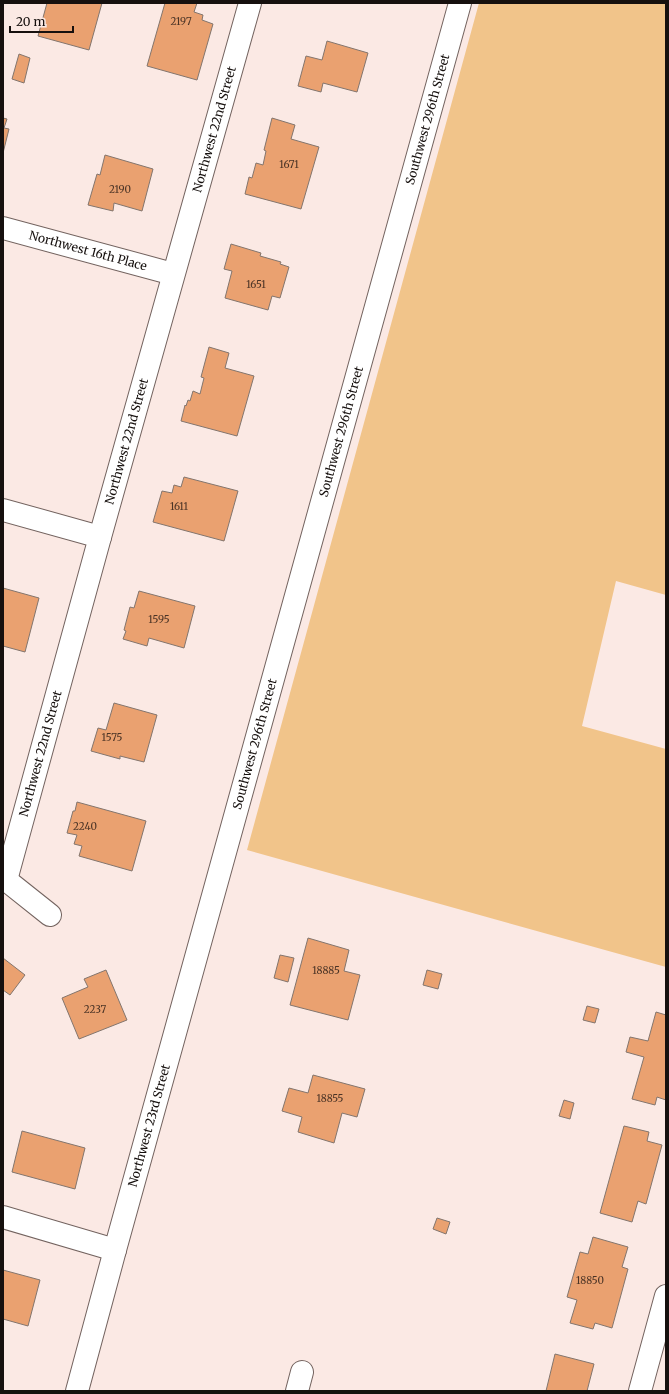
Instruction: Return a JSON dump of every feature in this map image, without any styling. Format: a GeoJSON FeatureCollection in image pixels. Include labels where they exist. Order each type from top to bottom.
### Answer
{"type":"FeatureCollection","features":[{"type":"Feature","properties":{"kind":"street","name":"Northwest 22nd Street"},"geometry":{"type":"LineString","coordinates":[[5,880],[173,274],[250,3]]}},
{"type":"Feature","properties":{"kind":"street","name":"Southwest 296th Street"},"geometry":{"type":"LineString","coordinates":[[224,860],[460,3]]}},
{"type":"Feature","properties":{"kind":"street","name":"Northwest 16th Place"},"geometry":{"type":"LineString","coordinates":[[3,228],[173,274]]}},
{"type":"Feature","properties":{"kind":"street"},"geometry":{"type":"LineString","coordinates":[[3,510],[100,537]]}},
{"type":"Feature","properties":{"kind":"street","name":"Northwest 23rd Street"},"geometry":{"type":"LineString","coordinates":[[77,1391],[224,860]]}},
{"type":"Feature","properties":{"kind":"street"},"geometry":{"type":"LineString","coordinates":[[5,880],[50,915]]}},
{"type":"Feature","properties":{"kind":"street"},"geometry":{"type":"LineString","coordinates":[[3,1217],[115,1250]]}},
{"type":"Feature","properties":{"kind":"street"},"geometry":{"type":"LineString","coordinates":[[640,1391],[666,1296]]}},
{"type":"Feature","properties":{"kind":"shaded area"},"geometry":{"type":"Polygon","coordinates":[[[479,3],[666,3],[666,595],[616,581],[582,726],[666,749],[666,967],[247,850],[479,3]]]}},
{"type":"Feature","properties":{"kind":"building"},"geometry":{"type":"Polygon","coordinates":[[[47,3],[102,3],[89,50],[38,36],[47,3]]]}},
{"type":"Feature","properties":{"kind":"building"},"geometry":{"type":"Polygon","coordinates":[[[165,3],[197,3],[194,12],[203,15],[202,20],[213,24],[197,80],[147,66],[165,3]]]}},
{"type":"Feature","properties":{"kind":"building"},"geometry":{"type":"Polygon","coordinates":[[[327,41],[368,53],[357,92],[323,83],[321,92],[298,86],[306,56],[322,60],[327,41]]]}},
{"type":"Feature","properties":{"kind":"building"},"geometry":{"type":"Polygon","coordinates":[[[19,54],[30,58],[24,83],[12,79],[19,54]]]}},
{"type":"Feature","properties":{"kind":"building"},"geometry":{"type":"Polygon","coordinates":[[[3,118],[7,119],[4,128],[9,129],[3,153],[3,118]]]}},
{"type":"Feature","properties":{"kind":"building"},"geometry":{"type":"Polygon","coordinates":[[[272,118],[295,125],[291,139],[319,147],[301,209],[245,194],[249,177],[252,178],[256,163],[263,165],[266,151],[264,150],[272,118]]]}},
{"type":"Feature","properties":{"kind":"building"},"geometry":{"type":"Polygon","coordinates":[[[105,155],[153,169],[142,211],[114,203],[113,211],[88,205],[97,174],[100,175],[105,155]]]}},
{"type":"Feature","properties":{"kind":"building"},"geometry":{"type":"Polygon","coordinates":[[[231,244],[261,253],[260,256],[281,262],[280,264],[289,267],[280,298],[272,296],[268,310],[225,298],[232,271],[224,269],[231,244]]]}},
{"type":"Feature","properties":{"kind":"building"},"geometry":{"type":"Polygon","coordinates":[[[209,347],[229,353],[225,368],[254,376],[237,436],[181,421],[185,405],[186,406],[188,400],[190,401],[193,391],[200,394],[204,378],[201,377],[209,347]]]}},
{"type":"Feature","properties":{"kind":"building"},"geometry":{"type":"Polygon","coordinates":[[[184,477],[238,491],[224,541],[153,522],[162,491],[172,493],[174,485],[181,487],[184,477]]]}},
{"type":"Feature","properties":{"kind":"building"},"geometry":{"type":"Polygon","coordinates":[[[3,588],[39,598],[25,652],[3,646],[3,588]]]}},
{"type":"Feature","properties":{"kind":"building"},"geometry":{"type":"Polygon","coordinates":[[[139,591],[195,606],[184,648],[149,638],[147,646],[123,639],[126,631],[124,630],[130,607],[134,608],[139,591]]]}},
{"type":"Feature","properties":{"kind":"building"},"geometry":{"type":"Polygon","coordinates":[[[114,703],[157,715],[144,762],[120,756],[120,759],[91,751],[98,728],[106,730],[114,703]]]}},
{"type":"Feature","properties":{"kind":"building"},"geometry":{"type":"Polygon","coordinates":[[[77,802],[146,821],[132,871],[79,856],[82,846],[74,844],[77,835],[67,833],[77,802]]]}},
{"type":"Feature","properties":{"kind":"building"},"geometry":{"type":"Polygon","coordinates":[[[308,938],[349,950],[344,971],[360,975],[348,1020],[290,1005],[308,938]]]}},
{"type":"Feature","properties":{"kind":"building"},"geometry":{"type":"Polygon","coordinates":[[[280,955],[294,958],[288,982],[274,978],[280,955]]]}},
{"type":"Feature","properties":{"kind":"building"},"geometry":{"type":"Polygon","coordinates":[[[3,958],[25,975],[10,995],[3,990],[3,958]]]}},
{"type":"Feature","properties":{"kind":"building"},"geometry":{"type":"Polygon","coordinates":[[[106,970],[127,1020],[79,1039],[62,998],[88,987],[84,979],[106,970]]]}},
{"type":"Feature","properties":{"kind":"building"},"geometry":{"type":"Polygon","coordinates":[[[427,970],[442,974],[438,989],[423,985],[427,970]]]}},
{"type":"Feature","properties":{"kind":"building"},"geometry":{"type":"Polygon","coordinates":[[[587,1006],[599,1009],[595,1023],[583,1020],[587,1006]]]}},
{"type":"Feature","properties":{"kind":"building"},"geometry":{"type":"Polygon","coordinates":[[[656,1012],[666,1015],[666,1100],[657,1097],[655,1105],[632,1099],[644,1057],[626,1052],[630,1037],[648,1041],[656,1012]]]}},
{"type":"Feature","properties":{"kind":"building"},"geometry":{"type":"Polygon","coordinates":[[[313,1075],[365,1089],[357,1117],[342,1113],[334,1143],[298,1132],[302,1117],[282,1111],[289,1088],[308,1093],[313,1075]]]}},
{"type":"Feature","properties":{"kind":"building"},"geometry":{"type":"Polygon","coordinates":[[[564,1100],[574,1103],[570,1119],[559,1116],[564,1100]]]}},
{"type":"Feature","properties":{"kind":"building"},"geometry":{"type":"Polygon","coordinates":[[[624,1126],[649,1132],[647,1141],[662,1145],[646,1204],[638,1201],[632,1222],[600,1213],[624,1126]]]}},
{"type":"Feature","properties":{"kind":"building"},"geometry":{"type":"Polygon","coordinates":[[[22,1131],[85,1148],[75,1189],[12,1172],[22,1131]]]}},
{"type":"Feature","properties":{"kind":"building"},"geometry":{"type":"Polygon","coordinates":[[[437,1218],[450,1222],[446,1234],[433,1229],[437,1218]]]}},
{"type":"Feature","properties":{"kind":"building"},"geometry":{"type":"Polygon","coordinates":[[[593,1237],[628,1247],[622,1267],[628,1269],[612,1328],[595,1323],[593,1329],[570,1323],[577,1300],[567,1297],[580,1252],[588,1254],[593,1237]]]}},
{"type":"Feature","properties":{"kind":"building"},"geometry":{"type":"Polygon","coordinates":[[[3,1270],[40,1280],[28,1326],[3,1319],[3,1270]]]}},
{"type":"Feature","properties":{"kind":"building"},"geometry":{"type":"Polygon","coordinates":[[[555,1354],[594,1364],[587,1391],[546,1391],[555,1354]]]}}]}
